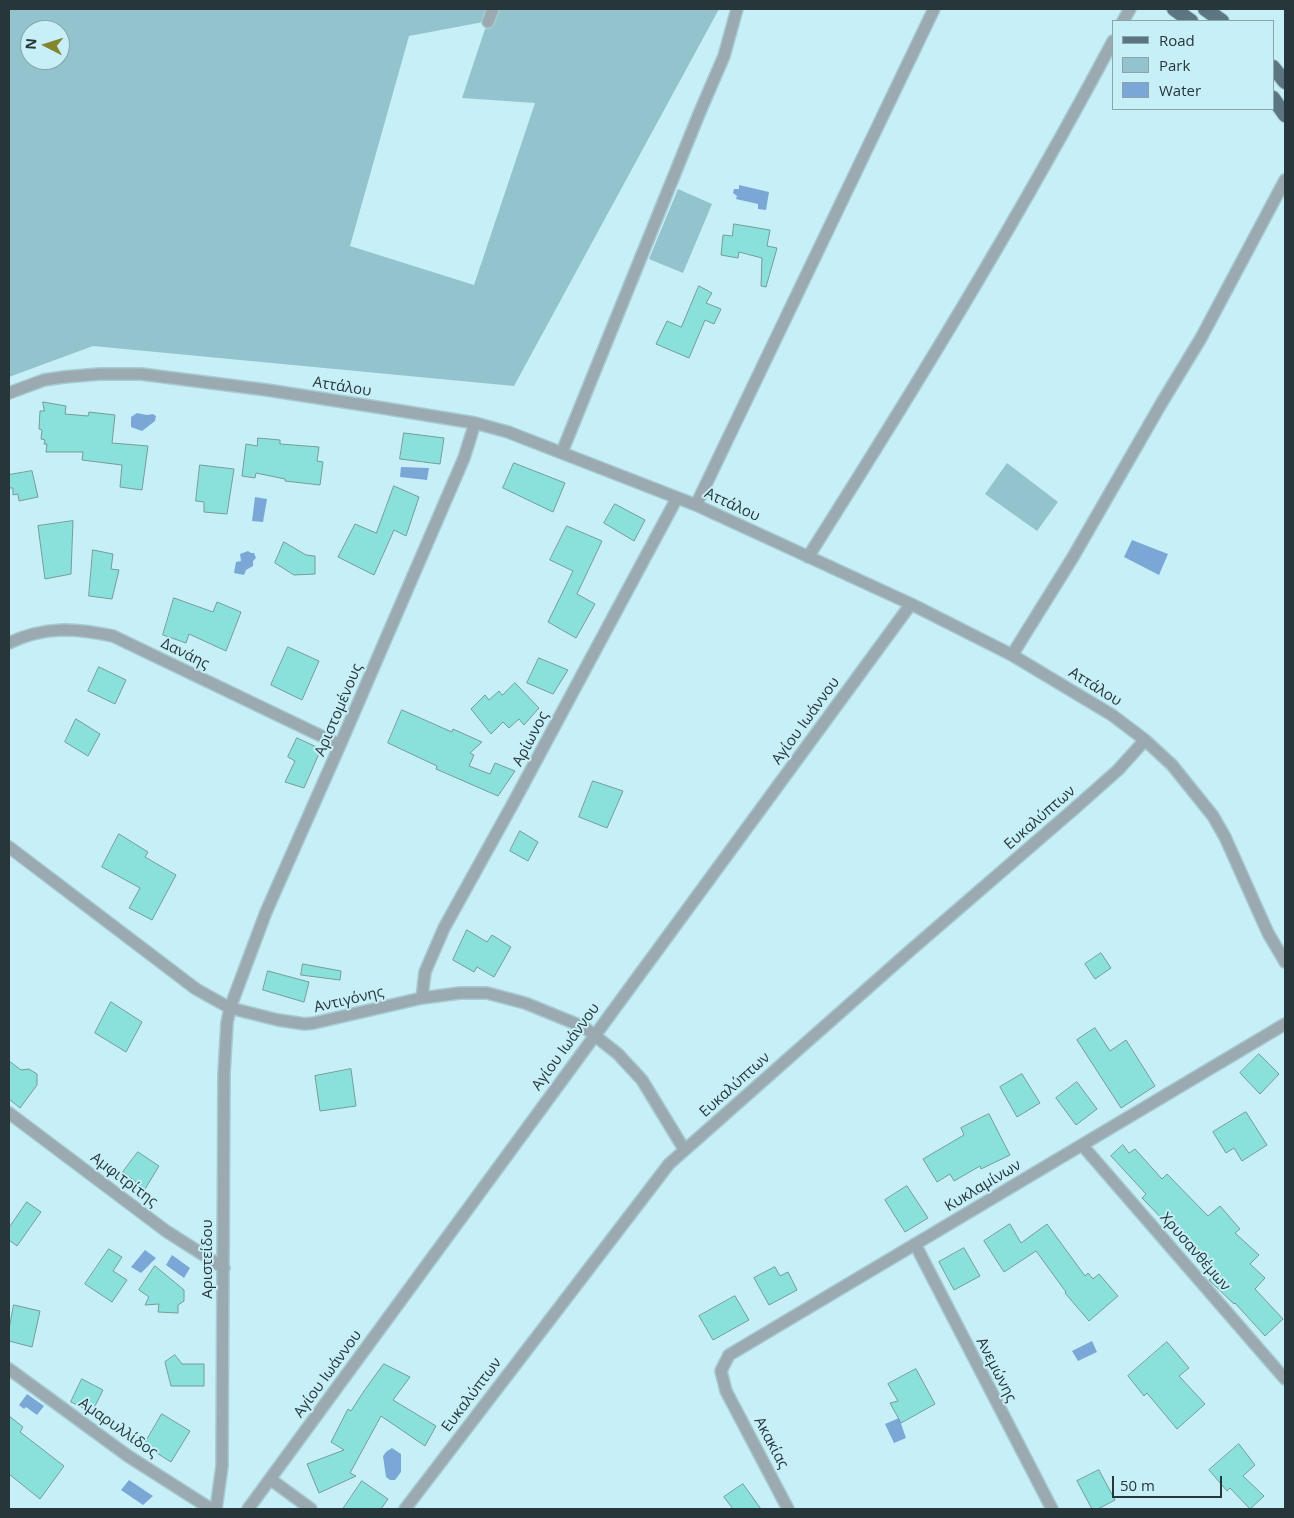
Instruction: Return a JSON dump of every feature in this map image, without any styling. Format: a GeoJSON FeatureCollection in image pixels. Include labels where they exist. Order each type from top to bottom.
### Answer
{"type":"FeatureCollection","features":[{"type":"Feature","properties":{"kind":"main road"},"geometry":{"type":"LineString","coordinates":[[1174,9],[1190,20]]}},
{"type":"Feature","properties":{"kind":"main road"},"geometry":{"type":"LineString","coordinates":[[1205,9],[1221,20]]}},
{"type":"Feature","properties":{"kind":"main road"},"geometry":{"type":"LineString","coordinates":[[1274,68],[1285,82]]}},
{"type":"Feature","properties":{"kind":"main road"},"geometry":{"type":"LineString","coordinates":[[1274,99],[1285,115]]}},
{"type":"Feature","properties":{"kind":"street"},"geometry":{"type":"LineString","coordinates":[[488,22],[493,9]]}},
{"type":"Feature","properties":{"kind":"street"},"geometry":{"type":"LineString","coordinates":[[562,452],[719,69],[737,9]]}},
{"type":"Feature","properties":{"kind":"street"},"geometry":{"type":"LineString","coordinates":[[696,505],[934,9]]}},
{"type":"Feature","properties":{"kind":"street"},"geometry":{"type":"LineString","coordinates":[[1124,20],[1130,9]]}},
{"type":"Feature","properties":{"kind":"street"},"geometry":{"type":"LineString","coordinates":[[808,557],[954,322],[1071,120],[1112,43]]}},
{"type":"Feature","properties":{"kind":"street"},"geometry":{"type":"LineString","coordinates":[[1012,655],[1073,557],[1201,338],[1285,180]]}},
{"type":"Feature","properties":{"kind":"street","name":"Αττάλου"},"geometry":{"type":"LineString","coordinates":[[9,393],[44,380],[100,374],[141,374],[267,390],[475,424],[530,439],[696,505],[911,604],[1012,655],[1112,715],[1146,740],[1172,765],[1213,816],[1225,837],[1268,933],[1285,962]]}},
{"type":"Feature","properties":{"kind":"street","name":"Αριστομένους"},"geometry":{"type":"LineString","coordinates":[[230,1008],[266,912],[464,458],[475,424]]}},
{"type":"Feature","properties":{"kind":"street","name":"Αρίωνος"},"geometry":{"type":"LineString","coordinates":[[422,998],[425,972],[444,928],[678,498]]}},
{"type":"Feature","properties":{"kind":"street","name":"Αγίου Ιωάννου"},"geometry":{"type":"LineString","coordinates":[[248,1509],[594,1034],[911,604]]}},
{"type":"Feature","properties":{"kind":"street","name":"Δανάης"},"geometry":{"type":"LineString","coordinates":[[9,643],[30,634],[54,630],[80,631],[113,636],[340,745]]}},
{"type":"Feature","properties":{"kind":"street","name":"Ευκαλύπτων"},"geometry":{"type":"LineString","coordinates":[[405,1509],[661,1172],[919,942],[1118,770],[1146,740]]}},
{"type":"Feature","properties":{"kind":"street","name":"Αντιγόνης"},"geometry":{"type":"LineString","coordinates":[[9,847],[196,989],[230,1008],[278,1020],[314,1024],[422,998],[475,992],[497,995],[557,1015],[594,1034],[618,1054],[642,1080],[684,1150]]}},
{"type":"Feature","properties":{"kind":"street","name":"Αριστείδου"},"geometry":{"type":"LineString","coordinates":[[216,1509],[222,1466],[224,1074],[227,1023],[230,1008]]}},
{"type":"Feature","properties":{"kind":"street","name":"Κυκλαμίνων"},"geometry":{"type":"LineString","coordinates":[[726,1391],[721,1371],[729,1355],[1285,1024]]}},
{"type":"Feature","properties":{"kind":"street","name":"Αμφιτρίτης"},"geometry":{"type":"LineString","coordinates":[[9,1113],[166,1231],[224,1268]]}},
{"type":"Feature","properties":{"kind":"street","name":"Χρυσανθέμων"},"geometry":{"type":"LineString","coordinates":[[1082,1145],[1285,1378]]}},
{"type":"Feature","properties":{"kind":"street","name":"Ανεμώνης"},"geometry":{"type":"LineString","coordinates":[[914,1244],[1052,1509]]}},
{"type":"Feature","properties":{"kind":"street","name":"Αμαρυλλίδος"},"geometry":{"type":"LineString","coordinates":[[9,1369],[128,1456],[212,1509]]}},
{"type":"Feature","properties":{"kind":"street","name":"Ακακίας"},"geometry":{"type":"LineString","coordinates":[[726,1391],[788,1509]]}},
{"type":"Feature","properties":{"kind":"street"},"geometry":{"type":"LineString","coordinates":[[270,1480],[311,1509]]}},
{"type":"Feature","properties":{"kind":"green space"},"geometry":{"type":"Polygon","coordinates":[[[9,9],[489,9],[483,22],[409,36],[350,246],[474,285],[535,103],[462,98],[485,29],[490,28],[497,9],[719,9],[514,386],[93,346],[9,377],[9,9]]]}},
{"type":"Feature","properties":{"kind":"green space"},"geometry":{"type":"Polygon","coordinates":[[[678,189],[712,204],[683,273],[649,259],[678,189]]]}},
{"type":"Feature","properties":{"kind":"green space"},"geometry":{"type":"Polygon","coordinates":[[[1007,463],[1058,502],[1037,531],[985,494],[1007,463]]]}},
{"type":"Feature","properties":{"kind":"water"},"geometry":{"type":"Polygon","coordinates":[[[739,185],[769,192],[766,210],[758,209],[758,204],[736,199],[737,196],[733,193],[734,189],[739,189],[739,185]]]}},
{"type":"Feature","properties":{"kind":"water"},"geometry":{"type":"Polygon","coordinates":[[[137,413],[153,414],[156,416],[155,421],[142,431],[131,427],[131,417],[137,413]]]}},
{"type":"Feature","properties":{"kind":"water"},"geometry":{"type":"Polygon","coordinates":[[[401,467],[429,468],[427,480],[400,477],[401,467]]]}},
{"type":"Feature","properties":{"kind":"water"},"geometry":{"type":"Polygon","coordinates":[[[255,497],[267,499],[263,522],[252,521],[255,497]]]}},
{"type":"Feature","properties":{"kind":"water"},"geometry":{"type":"Polygon","coordinates":[[[1132,540],[1168,554],[1159,575],[1124,557],[1132,540]]]}},
{"type":"Feature","properties":{"kind":"water"},"geometry":{"type":"Polygon","coordinates":[[[248,551],[254,553],[256,558],[253,561],[253,566],[246,570],[244,575],[234,573],[236,562],[241,561],[240,554],[248,551]]]}},
{"type":"Feature","properties":{"kind":"water"},"geometry":{"type":"Polygon","coordinates":[[[145,1250],[156,1258],[141,1273],[131,1267],[145,1250]]]}},
{"type":"Feature","properties":{"kind":"water"},"geometry":{"type":"Polygon","coordinates":[[[172,1255],[190,1268],[184,1278],[166,1265],[172,1255]]]}},
{"type":"Feature","properties":{"kind":"water"},"geometry":{"type":"Polygon","coordinates":[[[1092,1341],[1097,1352],[1078,1361],[1072,1351],[1092,1341]]]}},
{"type":"Feature","properties":{"kind":"water"},"geometry":{"type":"Polygon","coordinates":[[[27,1394],[44,1406],[37,1415],[26,1407],[24,1409],[19,1405],[27,1394]]]}},
{"type":"Feature","properties":{"kind":"water"},"geometry":{"type":"Polygon","coordinates":[[[899,1418],[906,1438],[894,1443],[885,1424],[899,1418]]]}},
{"type":"Feature","properties":{"kind":"water"},"geometry":{"type":"Polygon","coordinates":[[[392,1448],[401,1454],[401,1472],[395,1480],[390,1480],[386,1477],[383,1456],[392,1448]]]}},
{"type":"Feature","properties":{"kind":"water"},"geometry":{"type":"Polygon","coordinates":[[[129,1480],[153,1496],[143,1505],[121,1490],[129,1480]]]}},
{"type":"Feature","properties":{"kind":"building"},"geometry":{"type":"Polygon","coordinates":[[[734,224],[770,230],[767,246],[777,248],[766,287],[761,286],[762,258],[739,252],[738,258],[721,255],[723,235],[732,236],[734,224]]]}},
{"type":"Feature","properties":{"kind":"building"},"geometry":{"type":"Polygon","coordinates":[[[699,286],[712,293],[706,303],[721,309],[714,324],[705,320],[689,358],[656,344],[667,321],[681,327],[699,286]]]}},
{"type":"Feature","properties":{"kind":"building"},"geometry":{"type":"Polygon","coordinates":[[[43,402],[66,406],[65,414],[88,416],[89,412],[115,415],[112,443],[148,446],[142,490],[120,487],[122,465],[82,460],[83,452],[46,452],[47,444],[44,444],[45,440],[41,439],[42,430],[39,429],[40,411],[44,411],[43,402]]]}},
{"type":"Feature","properties":{"kind":"building"},"geometry":{"type":"Polygon","coordinates":[[[404,433],[444,438],[440,464],[400,459],[404,433]]]}},
{"type":"Feature","properties":{"kind":"building"},"geometry":{"type":"Polygon","coordinates":[[[258,438],[280,440],[280,444],[319,447],[317,461],[323,462],[320,485],[285,481],[285,479],[256,473],[255,478],[242,476],[246,444],[257,446],[258,438]]]}},
{"type":"Feature","properties":{"kind":"building"},"geometry":{"type":"Polygon","coordinates":[[[514,463],[565,483],[553,512],[503,488],[514,463]]]}},
{"type":"Feature","properties":{"kind":"building"},"geometry":{"type":"Polygon","coordinates":[[[200,465],[234,469],[227,514],[204,512],[204,502],[196,501],[200,465]]]}},
{"type":"Feature","properties":{"kind":"building"},"geometry":{"type":"Polygon","coordinates":[[[32,471],[38,497],[19,501],[18,494],[13,495],[13,488],[9,488],[9,475],[32,471]]]}},
{"type":"Feature","properties":{"kind":"building"},"geometry":{"type":"Polygon","coordinates":[[[394,486],[419,497],[406,536],[394,530],[374,575],[338,557],[355,524],[376,533],[394,486]]]}},
{"type":"Feature","properties":{"kind":"building"},"geometry":{"type":"Polygon","coordinates":[[[615,504],[645,520],[634,541],[604,523],[615,504]]]}},
{"type":"Feature","properties":{"kind":"building"},"geometry":{"type":"Polygon","coordinates":[[[73,521],[71,574],[45,579],[38,526],[73,521]]]}},
{"type":"Feature","properties":{"kind":"building"},"geometry":{"type":"Polygon","coordinates":[[[567,526],[602,541],[577,594],[595,604],[576,638],[548,622],[573,571],[550,560],[567,526]]]}},
{"type":"Feature","properties":{"kind":"building"},"geometry":{"type":"Polygon","coordinates":[[[284,542],[306,555],[315,556],[315,574],[294,575],[275,563],[284,542]]]}},
{"type":"Feature","properties":{"kind":"building"},"geometry":{"type":"Polygon","coordinates":[[[93,550],[113,554],[111,569],[119,570],[112,599],[89,596],[93,550]]]}},
{"type":"Feature","properties":{"kind":"building"},"geometry":{"type":"Polygon","coordinates":[[[174,598],[213,612],[217,602],[241,612],[226,651],[189,634],[186,643],[163,635],[174,598]]]}},
{"type":"Feature","properties":{"kind":"building"},"geometry":{"type":"Polygon","coordinates":[[[288,647],[319,661],[302,700],[271,685],[288,647]]]}},
{"type":"Feature","properties":{"kind":"building"},"geometry":{"type":"Polygon","coordinates":[[[539,658],[568,670],[553,694],[527,683],[539,658]]]}},
{"type":"Feature","properties":{"kind":"building"},"geometry":{"type":"Polygon","coordinates":[[[99,667],[126,680],[115,704],[88,691],[99,667]]]}},
{"type":"Feature","properties":{"kind":"building"},"geometry":{"type":"Polygon","coordinates":[[[515,683],[539,708],[524,725],[519,719],[509,728],[503,722],[491,734],[471,709],[485,695],[489,700],[499,691],[502,695],[515,683]]]}},
{"type":"Feature","properties":{"kind":"building"},"geometry":{"type":"Polygon","coordinates":[[[402,710],[452,732],[453,729],[482,742],[470,753],[474,755],[469,766],[490,774],[495,763],[515,771],[498,796],[436,769],[437,766],[388,743],[402,710]]]}},
{"type":"Feature","properties":{"kind":"building"},"geometry":{"type":"Polygon","coordinates":[[[76,719],[100,734],[88,756],[65,742],[76,719]]]}},
{"type":"Feature","properties":{"kind":"building"},"geometry":{"type":"Polygon","coordinates":[[[297,738],[321,749],[304,788],[285,782],[295,761],[288,757],[297,738]]]}},
{"type":"Feature","properties":{"kind":"building"},"geometry":{"type":"Polygon","coordinates":[[[593,781],[623,791],[607,828],[579,817],[593,781]]]}},
{"type":"Feature","properties":{"kind":"building"},"geometry":{"type":"Polygon","coordinates":[[[520,831],[538,842],[528,861],[510,851],[520,831]]]}},
{"type":"Feature","properties":{"kind":"building"},"geometry":{"type":"Polygon","coordinates":[[[119,834],[148,852],[145,857],[176,875],[152,920],[129,908],[140,888],[102,867],[119,834]]]}},
{"type":"Feature","properties":{"kind":"building"},"geometry":{"type":"Polygon","coordinates":[[[467,930],[487,942],[492,935],[511,947],[494,977],[477,967],[474,972],[453,960],[467,930]]]}},
{"type":"Feature","properties":{"kind":"building"},"geometry":{"type":"Polygon","coordinates":[[[1101,953],[1111,968],[1095,979],[1085,964],[1101,953]]]}},
{"type":"Feature","properties":{"kind":"building"},"geometry":{"type":"Polygon","coordinates":[[[303,964],[341,971],[340,980],[301,975],[303,964]]]}},
{"type":"Feature","properties":{"kind":"building"},"geometry":{"type":"Polygon","coordinates":[[[268,971],[309,982],[304,1002],[263,990],[268,971]]]}},
{"type":"Feature","properties":{"kind":"building"},"geometry":{"type":"Polygon","coordinates":[[[111,1002],[142,1022],[126,1052],[95,1033],[111,1002]]]}},
{"type":"Feature","properties":{"kind":"building"},"geometry":{"type":"Polygon","coordinates":[[[1095,1028],[1110,1051],[1126,1040],[1155,1086],[1121,1108],[1077,1040],[1095,1028]]]}},
{"type":"Feature","properties":{"kind":"building"},"geometry":{"type":"Polygon","coordinates":[[[1259,1054],[1279,1074],[1260,1094],[1240,1073],[1259,1054]]]}},
{"type":"Feature","properties":{"kind":"building"},"geometry":{"type":"Polygon","coordinates":[[[9,1061],[21,1070],[29,1069],[37,1074],[37,1085],[20,1108],[9,1099],[9,1061]]]}},
{"type":"Feature","properties":{"kind":"building"},"geometry":{"type":"Polygon","coordinates":[[[351,1069],[356,1106],[320,1111],[315,1076],[351,1069]]]}},
{"type":"Feature","properties":{"kind":"building"},"geometry":{"type":"Polygon","coordinates":[[[1022,1074],[1040,1103],[1017,1117],[1000,1087],[1022,1074]]]}},
{"type":"Feature","properties":{"kind":"building"},"geometry":{"type":"Polygon","coordinates":[[[1077,1082],[1097,1109],[1076,1125],[1056,1098],[1077,1082]]]}},
{"type":"Feature","properties":{"kind":"building"},"geometry":{"type":"Polygon","coordinates":[[[1246,1112],[1267,1145],[1242,1161],[1234,1148],[1226,1153],[1213,1132],[1246,1112]]]}},
{"type":"Feature","properties":{"kind":"building"},"geometry":{"type":"Polygon","coordinates":[[[989,1114],[1010,1155],[981,1169],[980,1166],[954,1181],[950,1174],[937,1182],[923,1159],[964,1135],[961,1128],[989,1114]]]}},
{"type":"Feature","properties":{"kind":"building"},"geometry":{"type":"Polygon","coordinates":[[[1123,1145],[1129,1153],[1135,1149],[1162,1179],[1167,1174],[1208,1216],[1220,1206],[1240,1229],[1235,1233],[1259,1255],[1250,1264],[1265,1278],[1255,1289],[1283,1319],[1265,1336],[1235,1303],[1209,1280],[1217,1271],[1175,1222],[1170,1227],[1142,1198],[1146,1194],[1111,1156],[1123,1145]]]}},
{"type":"Feature","properties":{"kind":"building"},"geometry":{"type":"Polygon","coordinates":[[[138,1152],[159,1166],[145,1189],[123,1172],[138,1152]]]}},
{"type":"Feature","properties":{"kind":"building"},"geometry":{"type":"Polygon","coordinates":[[[907,1186],[928,1218],[905,1232],[885,1200],[907,1186]]]}},
{"type":"Feature","properties":{"kind":"building"},"geometry":{"type":"Polygon","coordinates":[[[27,1202],[41,1212],[17,1246],[9,1240],[9,1228],[27,1202]]]}},
{"type":"Feature","properties":{"kind":"building"},"geometry":{"type":"Polygon","coordinates":[[[1010,1224],[1021,1243],[1047,1224],[1085,1276],[1088,1273],[1093,1279],[1099,1274],[1118,1296],[1089,1321],[1065,1293],[1036,1251],[1004,1272],[984,1241],[1010,1224]]]}},
{"type":"Feature","properties":{"kind":"building"},"geometry":{"type":"Polygon","coordinates":[[[964,1248],[980,1276],[954,1290],[939,1262],[964,1248]]]}},
{"type":"Feature","properties":{"kind":"building"},"geometry":{"type":"Polygon","coordinates":[[[109,1249],[122,1257],[113,1271],[127,1280],[112,1302],[85,1284],[109,1249]]]}},
{"type":"Feature","properties":{"kind":"building"},"geometry":{"type":"Polygon","coordinates":[[[155,1266],[184,1290],[184,1301],[178,1305],[178,1313],[158,1312],[159,1304],[145,1305],[149,1297],[139,1290],[155,1266]]]}},
{"type":"Feature","properties":{"kind":"building"},"geometry":{"type":"Polygon","coordinates":[[[775,1267],[780,1276],[788,1272],[797,1290],[769,1305],[754,1278],[775,1267]]]}},
{"type":"Feature","properties":{"kind":"building"},"geometry":{"type":"Polygon","coordinates":[[[735,1296],[749,1320],[713,1340],[699,1316],[735,1296]]]}},
{"type":"Feature","properties":{"kind":"building"},"geometry":{"type":"Polygon","coordinates":[[[14,1305],[40,1311],[32,1347],[9,1341],[9,1329],[14,1305]]]}},
{"type":"Feature","properties":{"kind":"building"},"geometry":{"type":"Polygon","coordinates":[[[1167,1342],[1189,1368],[1179,1376],[1205,1404],[1177,1429],[1147,1393],[1144,1396],[1128,1376],[1167,1342]]]}},
{"type":"Feature","properties":{"kind":"building"},"geometry":{"type":"Polygon","coordinates":[[[175,1355],[182,1364],[204,1364],[204,1386],[171,1386],[165,1362],[175,1355]]]}},
{"type":"Feature","properties":{"kind":"building"},"geometry":{"type":"Polygon","coordinates":[[[384,1364],[410,1377],[393,1400],[436,1426],[425,1446],[381,1416],[350,1473],[356,1476],[319,1493],[307,1464],[344,1450],[331,1442],[348,1409],[351,1411],[384,1364]]]}},
{"type":"Feature","properties":{"kind":"building"},"geometry":{"type":"Polygon","coordinates":[[[916,1369],[935,1404],[901,1423],[890,1403],[898,1401],[888,1384],[916,1369]]]}},
{"type":"Feature","properties":{"kind":"building"},"geometry":{"type":"Polygon","coordinates":[[[82,1379],[103,1390],[92,1412],[71,1402],[82,1379]]]}},
{"type":"Feature","properties":{"kind":"building"},"geometry":{"type":"Polygon","coordinates":[[[162,1414],[190,1431],[171,1462],[144,1445],[162,1414]]]}},
{"type":"Feature","properties":{"kind":"building"},"geometry":{"type":"Polygon","coordinates":[[[9,1416],[23,1427],[20,1432],[64,1466],[40,1499],[9,1474],[9,1416]]]}},
{"type":"Feature","properties":{"kind":"building"},"geometry":{"type":"Polygon","coordinates":[[[1239,1444],[1255,1465],[1243,1476],[1264,1496],[1250,1509],[1230,1488],[1227,1491],[1209,1470],[1239,1444]]]}},
{"type":"Feature","properties":{"kind":"building"},"geometry":{"type":"Polygon","coordinates":[[[1099,1470],[1115,1500],[1098,1509],[1092,1509],[1077,1481],[1099,1470]]]}},
{"type":"Feature","properties":{"kind":"building"},"geometry":{"type":"Polygon","coordinates":[[[362,1481],[388,1499],[381,1509],[343,1509],[362,1481]]]}},
{"type":"Feature","properties":{"kind":"building"},"geometry":{"type":"Polygon","coordinates":[[[743,1484],[761,1509],[733,1509],[724,1497],[743,1484]]]}}]}
